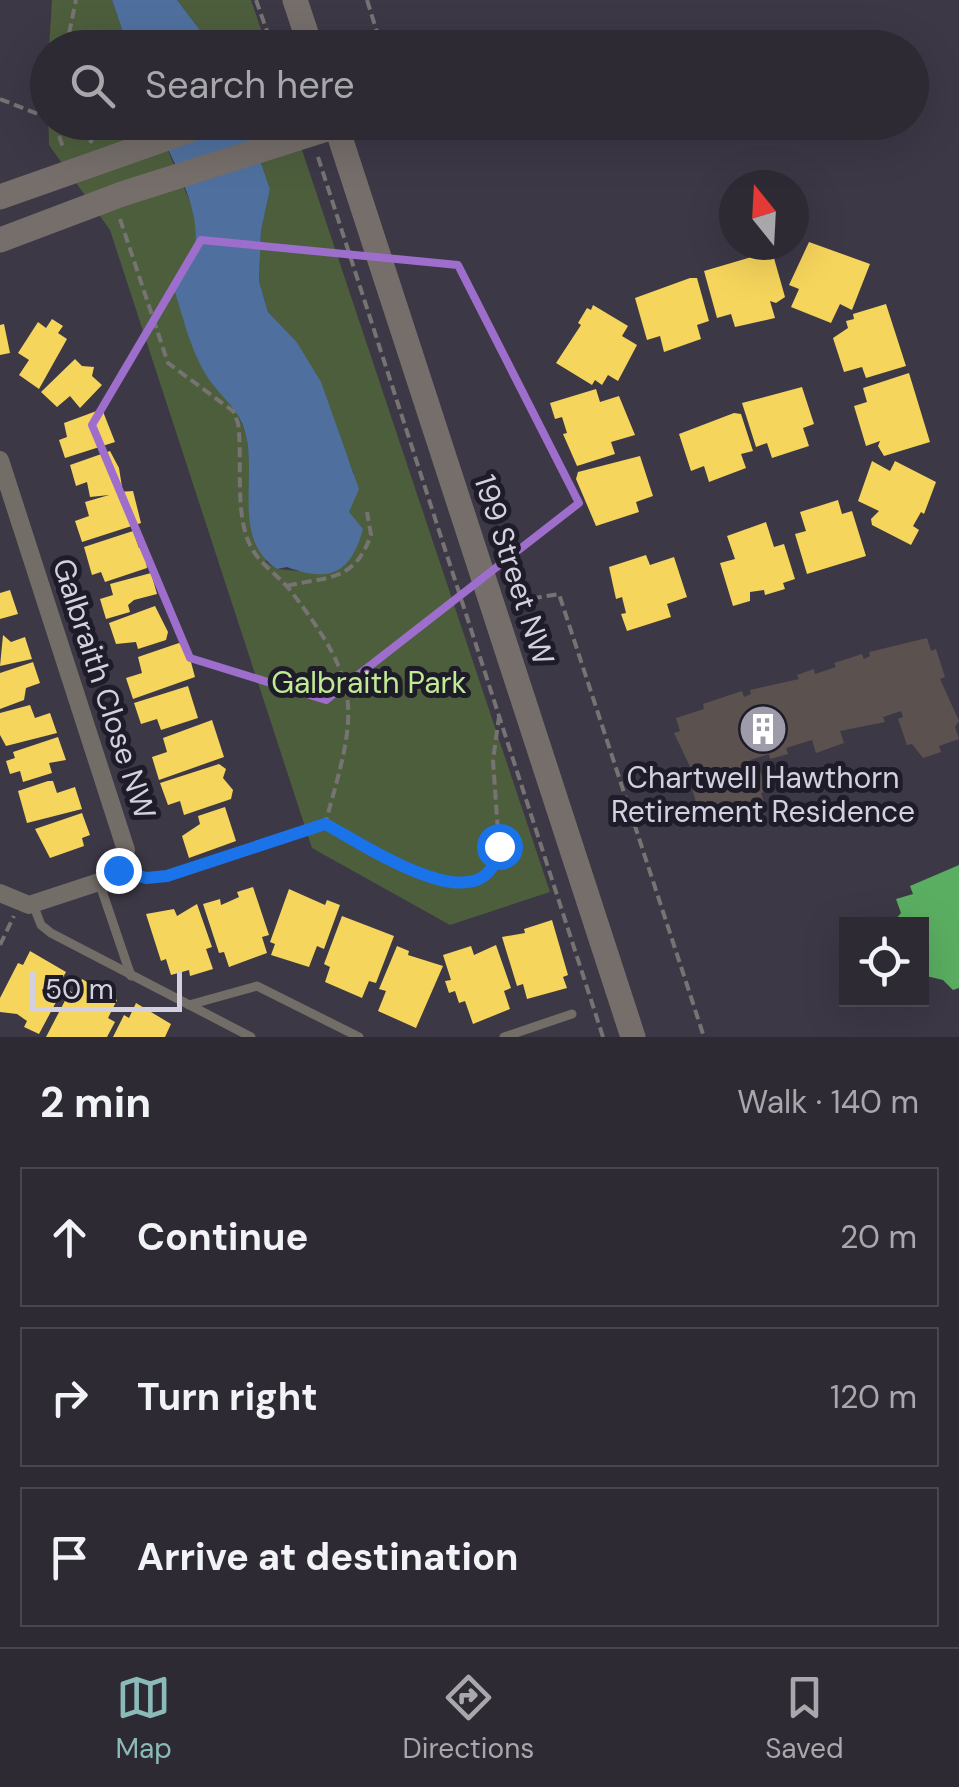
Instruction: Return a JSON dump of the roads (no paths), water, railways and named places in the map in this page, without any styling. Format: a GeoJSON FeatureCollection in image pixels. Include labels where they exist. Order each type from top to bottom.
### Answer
{"type":"FeatureCollection","features":[{"type":"Feature","properties":{"kind":"main road"},"geometry":{"type":"LineString","coordinates":[[295,0],[304,30]]}},
{"type":"Feature","properties":{"kind":"main road"},"geometry":{"type":"LineString","coordinates":[[0,197],[159,140]]}},
{"type":"Feature","properties":{"kind":"main road"},"geometry":{"type":"LineString","coordinates":[[0,240],[291,140]]}},
{"type":"Feature","properties":{"kind":"main road","name":"199 Street NW"},"geometry":{"type":"LineString","coordinates":[[341,140],[633,1037]]}},
{"type":"Feature","properties":{"kind":"street","name":"Galbraith Close NW"},"geometry":{"type":"LineString","coordinates":[[0,460],[124,841],[124,859],[118,870],[100,882]]}},
{"type":"Feature","properties":{"kind":"street"},"geometry":{"type":"LineString","coordinates":[[0,894],[27,904],[100,882]]}},
{"type":"Feature","properties":{"kind":"lane"},"geometry":{"type":"LineString","coordinates":[[100,882],[131,976]]}},
{"type":"Feature","properties":{"kind":"lane"},"geometry":{"type":"LineString","coordinates":[[27,904],[44,930],[251,1037]]}},
{"type":"Feature","properties":{"kind":"lane"},"geometry":{"type":"LineString","coordinates":[[189,1005],[257,986],[359,1037]]}},
{"type":"Feature","properties":{"kind":"lane"},"geometry":{"type":"LineString","coordinates":[[504,1037],[572,1014]]}},
{"type":"Feature","properties":{"kind":"water"},"geometry":{"type":"Polygon","coordinates":[[[112,0],[177,0],[200,30],[122,30],[112,0]]]}},
{"type":"Feature","properties":{"kind":"water"},"geometry":{"type":"Polygon","coordinates":[[[164,140],[253,140],[270,189],[261,231],[259,281],[268,312],[296,341],[321,382],[359,489],[349,512],[363,529],[351,557],[336,571],[314,574],[287,567],[277,569],[254,541],[245,432],[235,411],[199,361],[174,289],[188,269],[195,249],[192,207],[164,140]]]}},
{"type":"Feature","properties":{"kind":"place","name":"Chartwell Hawthorn Retirement Residence"},"geometry":{"type":"Point","coordinates":[763,729]}},
{"type":"Feature","properties":{"kind":"park label","name":"Galbraith Park"},"geometry":{"type":"Point","coordinates":[369,683]}}]}
